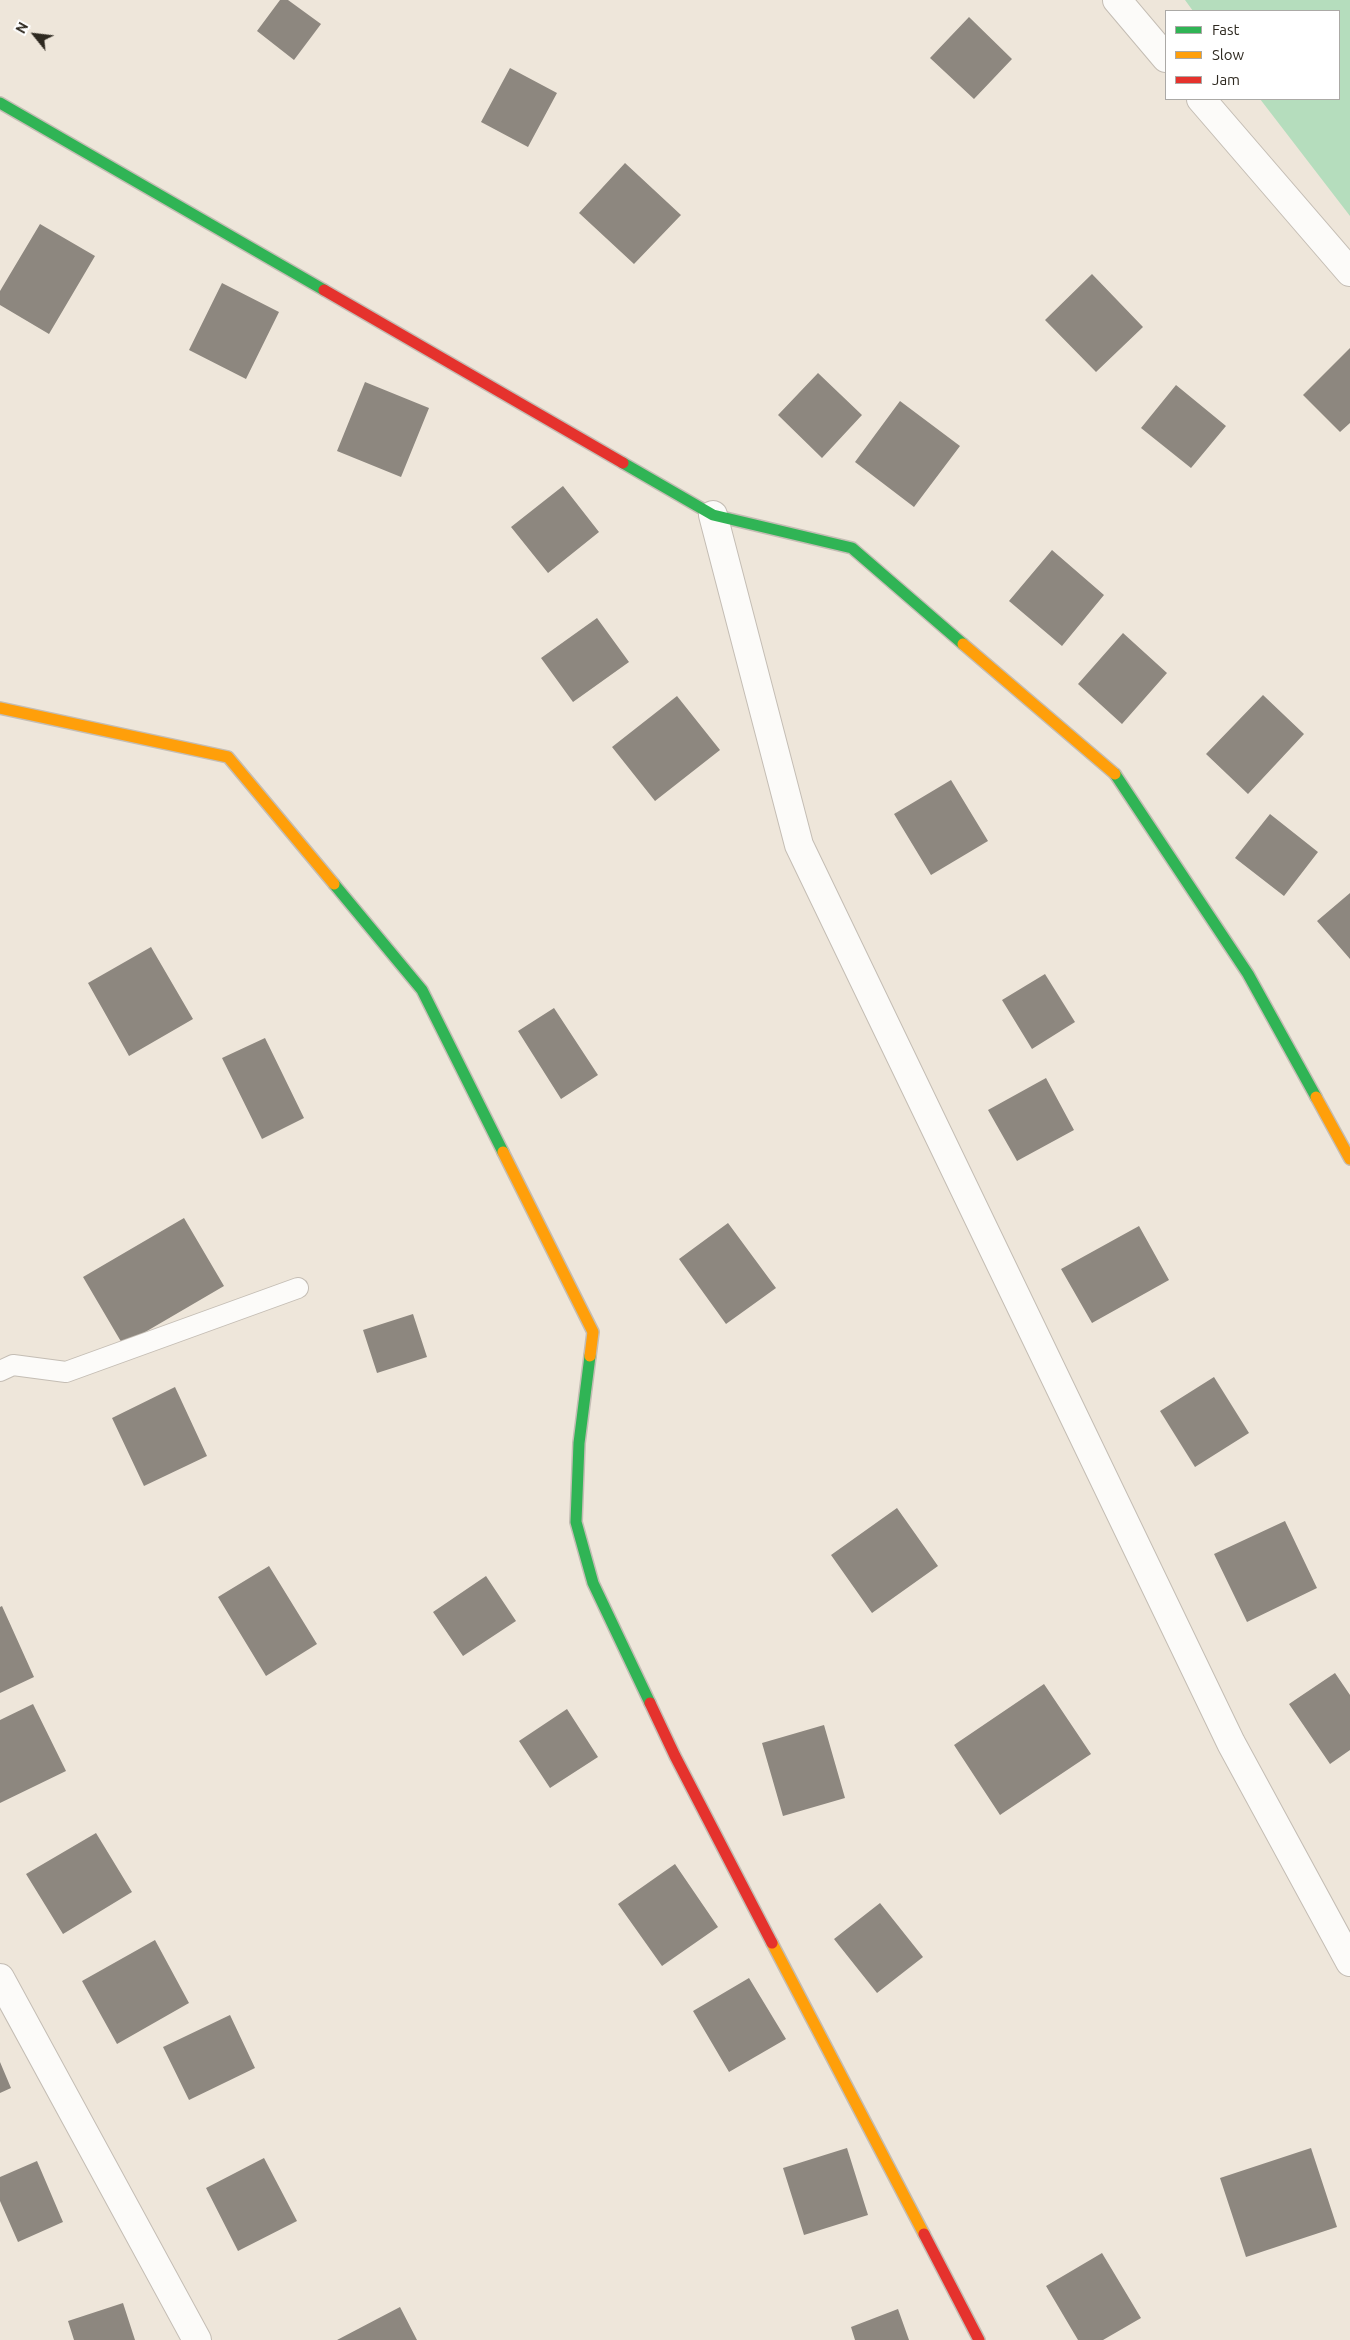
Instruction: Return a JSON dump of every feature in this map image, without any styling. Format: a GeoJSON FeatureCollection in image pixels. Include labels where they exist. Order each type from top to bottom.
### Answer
{"type":"FeatureCollection","features":[{"type":"Feature","properties":{"kind":"street"},"geometry":{"type":"LineString","coordinates":[[1117,0],[1165,57]]}},
{"type":"Feature","properties":{"kind":"street"},"geometry":{"type":"LineString","coordinates":[[1203,100],[1350,272]]}},
{"type":"Feature","properties":{"kind":"street"},"geometry":{"type":"LineString","coordinates":[[0,103],[713,515],[852,548],[1113,772],[1248,974],[1350,1159]]}},
{"type":"Feature","properties":{"kind":"street"},"geometry":{"type":"LineString","coordinates":[[713,515],[799,846],[1231,1743],[1350,1962]]}},
{"type":"Feature","properties":{"kind":"street"},"geometry":{"type":"LineString","coordinates":[[0,708],[228,757],[422,990],[593,1332],[579,1443],[576,1522],[593,1583],[675,1756],[979,2340]]}},
{"type":"Feature","properties":{"kind":"street"},"geometry":{"type":"LineString","coordinates":[[0,1978],[197,2340]]}},
{"type":"Feature","properties":{"kind":"lane"},"geometry":{"type":"LineString","coordinates":[[0,1371],[13,1365],[66,1372],[298,1288]]}},
{"type":"Feature","properties":{"kind":"green space"},"geometry":{"type":"Polygon","coordinates":[[[1185,0],[1350,0],[1350,216],[1261,100],[1340,100],[1340,10],[1192,10],[1185,0]]]}},
{"type":"Feature","properties":{"kind":"building"},"geometry":{"type":"Polygon","coordinates":[[[280,0],[288,0],[321,24],[294,60],[257,31],[280,0]]]}},
{"type":"Feature","properties":{"kind":"building"},"geometry":{"type":"Polygon","coordinates":[[[969,17],[1012,59],[974,99],[930,58],[969,17]]]}},
{"type":"Feature","properties":{"kind":"building"},"geometry":{"type":"Polygon","coordinates":[[[510,68],[557,93],[528,147],[481,122],[510,68]]]}},
{"type":"Feature","properties":{"kind":"building"},"geometry":{"type":"Polygon","coordinates":[[[625,163],[681,215],[634,264],[579,213],[625,163]]]}},
{"type":"Feature","properties":{"kind":"building"},"geometry":{"type":"Polygon","coordinates":[[[40,224],[95,256],[49,334],[0,305],[0,291],[40,224]]]}},
{"type":"Feature","properties":{"kind":"building"},"geometry":{"type":"Polygon","coordinates":[[[1092,274],[1143,327],[1096,372],[1045,320],[1092,274]]]}},
{"type":"Feature","properties":{"kind":"building"},"geometry":{"type":"Polygon","coordinates":[[[222,283],[279,312],[246,379],[189,350],[222,283]]]}},
{"type":"Feature","properties":{"kind":"building"},"geometry":{"type":"Polygon","coordinates":[[[1350,348],[1350,423],[1340,432],[1303,395],[1350,348]]]}},
{"type":"Feature","properties":{"kind":"building"},"geometry":{"type":"Polygon","coordinates":[[[818,373],[862,415],[822,458],[778,415],[818,373]]]}},
{"type":"Feature","properties":{"kind":"building"},"geometry":{"type":"Polygon","coordinates":[[[365,382],[429,408],[401,477],[337,451],[365,382]]]}},
{"type":"Feature","properties":{"kind":"building"},"geometry":{"type":"Polygon","coordinates":[[[1176,385],[1226,426],[1191,468],[1141,428],[1176,385]]]}},
{"type":"Feature","properties":{"kind":"building"},"geometry":{"type":"Polygon","coordinates":[[[900,401],[960,446],[914,507],[855,462],[900,401]]]}},
{"type":"Feature","properties":{"kind":"building"},"geometry":{"type":"Polygon","coordinates":[[[563,486],[599,532],[548,573],[511,527],[563,486]]]}},
{"type":"Feature","properties":{"kind":"building"},"geometry":{"type":"Polygon","coordinates":[[[1052,550],[1104,595],[1062,646],[1009,601],[1052,550]]]}},
{"type":"Feature","properties":{"kind":"building"},"geometry":{"type":"Polygon","coordinates":[[[597,618],[629,662],[573,702],[541,658],[597,618]]]}},
{"type":"Feature","properties":{"kind":"building"},"geometry":{"type":"Polygon","coordinates":[[[1123,633],[1167,673],[1122,724],[1078,684],[1123,633]]]}},
{"type":"Feature","properties":{"kind":"building"},"geometry":{"type":"Polygon","coordinates":[[[1263,695],[1304,734],[1248,794],[1206,754],[1263,695]]]}},
{"type":"Feature","properties":{"kind":"building"},"geometry":{"type":"Polygon","coordinates":[[[677,696],[720,750],[655,801],[612,747],[677,696]]]}},
{"type":"Feature","properties":{"kind":"building"},"geometry":{"type":"Polygon","coordinates":[[[951,780],[988,841],[931,875],[894,814],[951,780]]]}},
{"type":"Feature","properties":{"kind":"building"},"geometry":{"type":"Polygon","coordinates":[[[1270,814],[1318,852],[1284,896],[1235,858],[1270,814]]]}},
{"type":"Feature","properties":{"kind":"building"},"geometry":{"type":"Polygon","coordinates":[[[1350,893],[1350,959],[1317,921],[1350,893]]]}},
{"type":"Feature","properties":{"kind":"building"},"geometry":{"type":"Polygon","coordinates":[[[151,947],[193,1019],[129,1056],[88,983],[151,947]]]}},
{"type":"Feature","properties":{"kind":"building"},"geometry":{"type":"Polygon","coordinates":[[[1045,974],[1075,1022],[1032,1049],[1002,1000],[1045,974]]]}},
{"type":"Feature","properties":{"kind":"building"},"geometry":{"type":"Polygon","coordinates":[[[554,1008],[598,1075],[561,1099],[518,1031],[554,1008]]]}},
{"type":"Feature","properties":{"kind":"building"},"geometry":{"type":"Polygon","coordinates":[[[265,1038],[304,1118],[262,1139],[222,1058],[265,1038]]]}},
{"type":"Feature","properties":{"kind":"building"},"geometry":{"type":"Polygon","coordinates":[[[1046,1078],[1074,1130],[1017,1161],[988,1110],[1046,1078]]]}},
{"type":"Feature","properties":{"kind":"building"},"geometry":{"type":"Polygon","coordinates":[[[184,1218],[224,1286],[123,1345],[83,1277],[184,1218]]]}},
{"type":"Feature","properties":{"kind":"building"},"geometry":{"type":"Polygon","coordinates":[[[728,1223],[776,1288],[726,1324],[679,1259],[728,1223]]]}},
{"type":"Feature","properties":{"kind":"building"},"geometry":{"type":"Polygon","coordinates":[[[1139,1226],[1169,1280],[1092,1323],[1061,1269],[1139,1226]]]}},
{"type":"Feature","properties":{"kind":"building"},"geometry":{"type":"Polygon","coordinates":[[[413,1314],[427,1357],[377,1373],[363,1330],[413,1314]]]}},
{"type":"Feature","properties":{"kind":"building"},"geometry":{"type":"Polygon","coordinates":[[[1214,1377],[1249,1433],[1195,1467],[1160,1411],[1214,1377]]]}},
{"type":"Feature","properties":{"kind":"building"},"geometry":{"type":"Polygon","coordinates":[[[175,1387],[207,1456],[144,1486],[112,1418],[175,1387]]]}},
{"type":"Feature","properties":{"kind":"building"},"geometry":{"type":"Polygon","coordinates":[[[897,1508],[938,1566],[872,1613],[831,1555],[897,1508]]]}},
{"type":"Feature","properties":{"kind":"building"},"geometry":{"type":"Polygon","coordinates":[[[1285,1521],[1317,1588],[1247,1622],[1214,1554],[1285,1521]]]}},
{"type":"Feature","properties":{"kind":"building"},"geometry":{"type":"Polygon","coordinates":[[[269,1566],[317,1644],[266,1676],[218,1597],[269,1566]]]}},
{"type":"Feature","properties":{"kind":"building"},"geometry":{"type":"Polygon","coordinates":[[[486,1576],[516,1621],[463,1656],[433,1612],[486,1576]]]}},
{"type":"Feature","properties":{"kind":"building"},"geometry":{"type":"Polygon","coordinates":[[[2,1606],[34,1677],[0,1693],[0,1607],[2,1606]]]}},
{"type":"Feature","properties":{"kind":"building"},"geometry":{"type":"Polygon","coordinates":[[[1335,1673],[1350,1695],[1350,1750],[1330,1764],[1289,1704],[1335,1673]]]}},
{"type":"Feature","properties":{"kind":"building"},"geometry":{"type":"Polygon","coordinates":[[[1044,1684],[1091,1754],[1000,1815],[954,1745],[1044,1684]]]}},
{"type":"Feature","properties":{"kind":"building"},"geometry":{"type":"Polygon","coordinates":[[[33,1704],[66,1771],[0,1803],[0,1720],[33,1704]]]}},
{"type":"Feature","properties":{"kind":"building"},"geometry":{"type":"Polygon","coordinates":[[[567,1709],[598,1757],[550,1788],[519,1741],[567,1709]]]}},
{"type":"Feature","properties":{"kind":"building"},"geometry":{"type":"Polygon","coordinates":[[[824,1725],[845,1798],[783,1816],[762,1743],[824,1725]]]}},
{"type":"Feature","properties":{"kind":"building"},"geometry":{"type":"Polygon","coordinates":[[[96,1833],[132,1892],[63,1934],[26,1874],[96,1833]]]}},
{"type":"Feature","properties":{"kind":"building"},"geometry":{"type":"Polygon","coordinates":[[[675,1864],[718,1927],[662,1966],[618,1904],[675,1864]]]}},
{"type":"Feature","properties":{"kind":"building"},"geometry":{"type":"Polygon","coordinates":[[[880,1903],[923,1957],[877,1993],[834,1939],[880,1903]]]}},
{"type":"Feature","properties":{"kind":"building"},"geometry":{"type":"Polygon","coordinates":[[[155,1940],[189,2003],[117,2044],[82,1981],[155,1940]]]}},
{"type":"Feature","properties":{"kind":"building"},"geometry":{"type":"Polygon","coordinates":[[[749,1978],[786,2039],[729,2072],[693,2011],[749,1978]]]}},
{"type":"Feature","properties":{"kind":"building"},"geometry":{"type":"Polygon","coordinates":[[[230,2015],[255,2068],[189,2100],[163,2047],[230,2015]]]}},
{"type":"Feature","properties":{"kind":"building"},"geometry":{"type":"Polygon","coordinates":[[[0,2062],[11,2088],[0,2093],[0,2062]]]}},
{"type":"Feature","properties":{"kind":"building"},"geometry":{"type":"Polygon","coordinates":[[[847,2148],[868,2215],[804,2235],[783,2168],[847,2148]]]}},
{"type":"Feature","properties":{"kind":"building"},"geometry":{"type":"Polygon","coordinates":[[[1311,2148],[1337,2227],[1246,2257],[1220,2178],[1311,2148]]]}},
{"type":"Feature","properties":{"kind":"building"},"geometry":{"type":"Polygon","coordinates":[[[264,2158],[297,2221],[238,2251],[206,2188],[264,2158]]]}},
{"type":"Feature","properties":{"kind":"building"},"geometry":{"type":"Polygon","coordinates":[[[37,2161],[63,2222],[18,2242],[0,2201],[0,2177],[37,2161]]]}},
{"type":"Feature","properties":{"kind":"building"},"geometry":{"type":"Polygon","coordinates":[[[1102,2253],[1141,2318],[1103,2340],[1078,2340],[1046,2286],[1102,2253]]]}},
{"type":"Feature","properties":{"kind":"building"},"geometry":{"type":"Polygon","coordinates":[[[123,2303],[135,2340],[74,2340],[68,2321],[123,2303]]]}},
{"type":"Feature","properties":{"kind":"building"},"geometry":{"type":"Polygon","coordinates":[[[400,2307],[417,2340],[337,2340],[400,2307]]]}},
{"type":"Feature","properties":{"kind":"building"},"geometry":{"type":"Polygon","coordinates":[[[898,2309],[909,2340],[855,2340],[851,2327],[898,2309]]]}},
{"type":"Feature","properties":{"kind":"traffic: fast"},"geometry":{"type":"LineString","coordinates":[[0,103],[324,290]]}},
{"type":"Feature","properties":{"kind":"traffic: fast"},"geometry":{"type":"LineString","coordinates":[[623,463],[713,515],[852,548],[963,644]]}},
{"type":"Feature","properties":{"kind":"traffic: fast"},"geometry":{"type":"LineString","coordinates":[[1115,774],[1248,974],[1316,1097]]}},
{"type":"Feature","properties":{"kind":"traffic: fast"},"geometry":{"type":"LineString","coordinates":[[334,884],[422,990],[503,1152]]}},
{"type":"Feature","properties":{"kind":"traffic: fast"},"geometry":{"type":"LineString","coordinates":[[590,1356],[579,1443],[576,1522],[593,1583],[650,1703]]}},
{"type":"Feature","properties":{"kind":"traffic: slow"},"geometry":{"type":"LineString","coordinates":[[963,644],[1115,774]]}},
{"type":"Feature","properties":{"kind":"traffic: slow"},"geometry":{"type":"LineString","coordinates":[[0,708],[228,757],[334,884]]}},
{"type":"Feature","properties":{"kind":"traffic: slow"},"geometry":{"type":"LineString","coordinates":[[1316,1097],[1350,1159]]}},
{"type":"Feature","properties":{"kind":"traffic: slow"},"geometry":{"type":"LineString","coordinates":[[503,1152],[593,1332],[590,1356]]}},
{"type":"Feature","properties":{"kind":"traffic: slow"},"geometry":{"type":"LineString","coordinates":[[772,1943],[924,2234]]}},
{"type":"Feature","properties":{"kind":"traffic: jam"},"geometry":{"type":"LineString","coordinates":[[324,290],[623,463]]}},
{"type":"Feature","properties":{"kind":"traffic: jam"},"geometry":{"type":"LineString","coordinates":[[650,1703],[675,1756],[772,1943]]}},
{"type":"Feature","properties":{"kind":"traffic: jam"},"geometry":{"type":"LineString","coordinates":[[924,2234],[979,2340]]}}]}
